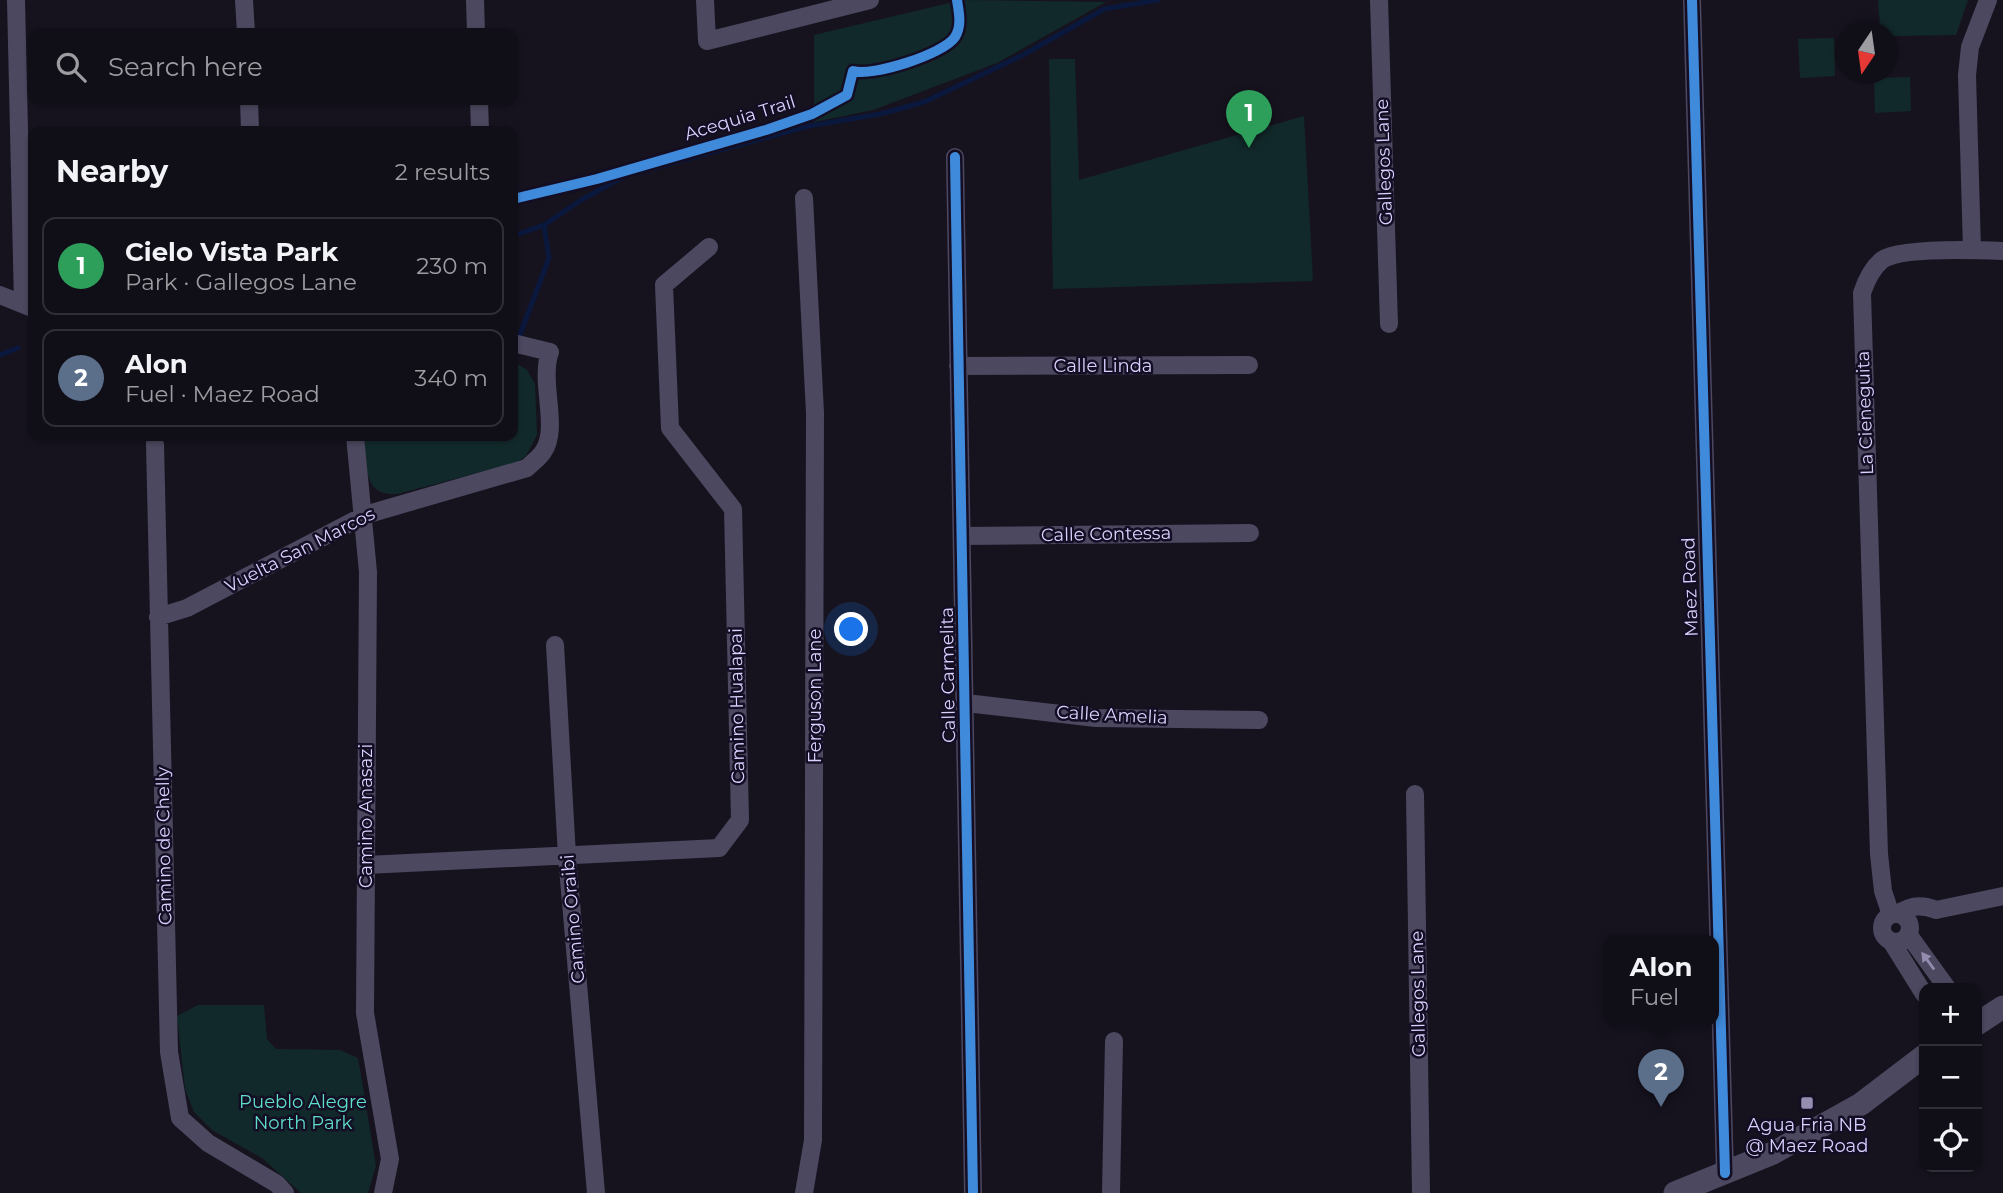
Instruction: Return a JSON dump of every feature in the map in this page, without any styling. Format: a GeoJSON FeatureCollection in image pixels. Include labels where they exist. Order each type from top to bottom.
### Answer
{"type":"FeatureCollection","features":[{"type":"Feature","properties":{"kind":"street"},"geometry":{"type":"LineString","coordinates":[[0,295],[28,306],[16,0]]}},
{"type":"Feature","properties":{"kind":"street"},"geometry":{"type":"LineString","coordinates":[[244,0],[246,28]]}},
{"type":"Feature","properties":{"kind":"street"},"geometry":{"type":"LineString","coordinates":[[475,0],[476,28]]}},
{"type":"Feature","properties":{"kind":"street"},"geometry":{"type":"LineString","coordinates":[[705,0],[707,41],[870,0]]}},
{"type":"Feature","properties":{"kind":"street","name":"Gallegos Lane"},"geometry":{"type":"LineString","coordinates":[[1379,0],[1390,324]]}},
{"type":"Feature","properties":{"kind":"street","name":"Maez Road"},"geometry":{"type":"LineString","coordinates":[[1692,0],[1718,935]]}},
{"type":"Feature","properties":{"kind":"street"},"geometry":{"type":"LineString","coordinates":[[1988,0],[1970,47],[1967,75],[1972,250],[2003,251]]}},
{"type":"Feature","properties":{"kind":"street"},"geometry":{"type":"LineString","coordinates":[[249,105],[250,126]]}},
{"type":"Feature","properties":{"kind":"street"},"geometry":{"type":"LineString","coordinates":[[479,105],[480,126]]}},
{"type":"Feature","properties":{"kind":"street","name":"Calle Carmelita"},"geometry":{"type":"LineString","coordinates":[[954,157],[973,1193]]}},
{"type":"Feature","properties":{"kind":"street","name":"Ferguson Lane"},"geometry":{"type":"LineString","coordinates":[[804,198],[815,429],[813,1140],[804,1193]]}},
{"type":"Feature","properties":{"kind":"street","name":"Camino Hualapai"},"geometry":{"type":"LineString","coordinates":[[366,865],[719,848],[740,820],[733,509],[670,428],[664,285],[709,247]]}},
{"type":"Feature","properties":{"kind":"street","name":"La Cieneguita"},"geometry":{"type":"LineString","coordinates":[[1894,915],[1883,891],[1879,854],[1862,293],[1868,277],[1883,259],[1909,253],[1972,250]]}},
{"type":"Feature","properties":{"kind":"street","name":"Vuelta San Marcos"},"geometry":{"type":"LineString","coordinates":[[158,617],[187,608],[365,514],[527,468],[544,452],[549,440],[545,380],[550,352],[518,344]]}},
{"type":"Feature","properties":{"kind":"street","name":"Calle Linda"},"geometry":{"type":"LineString","coordinates":[[958,366],[1249,365]]}},
{"type":"Feature","properties":{"kind":"street","name":"Camino Anasazi"},"geometry":{"type":"LineString","coordinates":[[356,441],[365,514],[368,572],[365,1013],[390,1159],[383,1193]]}},
{"type":"Feature","properties":{"kind":"street","name":"Camino de Chelly"},"geometry":{"type":"LineString","coordinates":[[155,444],[169,1052],[180,1118],[208,1143],[277,1184],[285,1193]]}},
{"type":"Feature","properties":{"kind":"street","name":"Calle Contessa"},"geometry":{"type":"LineString","coordinates":[[962,536],[1250,533]]}},
{"type":"Feature","properties":{"kind":"street","name":"Camino Oraibi"},"geometry":{"type":"LineString","coordinates":[[555,645],[567,856],[596,1193]]}},
{"type":"Feature","properties":{"kind":"street","name":"Calle Amelia"},"geometry":{"type":"LineString","coordinates":[[966,703],[1096,718],[1259,720]]}},
{"type":"Feature","properties":{"kind":"street","name":"Gallegos Lane"},"geometry":{"type":"LineString","coordinates":[[1415,794],[1421,1193]]}},
{"type":"Feature","properties":{"kind":"street"},"geometry":{"type":"LineString","coordinates":[[1936,910],[1927,906],[1908,907],[1894,915],[1882,927],[1884,936],[1903,935],[1936,910],[2003,896]]}},
{"type":"Feature","properties":{"kind":"street"},"geometry":{"type":"LineString","coordinates":[[1894,915],[1908,922],[1903,935],[1920,983]]}},
{"type":"Feature","properties":{"kind":"street"},"geometry":{"type":"LineString","coordinates":[[1903,935],[1943,983]]}},
{"type":"Feature","properties":{"kind":"street","name":"Maez Road"},"geometry":{"type":"LineString","coordinates":[[1719,960],[1725,1173]]}},
{"type":"Feature","properties":{"kind":"street"},"geometry":{"type":"LineString","coordinates":[[1982,1021],[2003,1007]]}},
{"type":"Feature","properties":{"kind":"street"},"geometry":{"type":"LineString","coordinates":[[1111,1193],[1114,1041]]}},
{"type":"Feature","properties":{"kind":"street"},"geometry":{"type":"LineString","coordinates":[[1675,1193],[1773,1153],[1861,1104],[1919,1060]]}},
{"type":"Feature","properties":{"kind":"green space"},"geometry":{"type":"Polygon","coordinates":[[[962,0],[1106,2],[997,63],[873,110],[814,122],[814,35],[962,0]]]}},
{"type":"Feature","properties":{"kind":"green space"},"geometry":{"type":"Polygon","coordinates":[[[1878,0],[1968,0],[1956,35],[1898,36],[1898,21],[1880,21],[1878,0]]]}},
{"type":"Feature","properties":{"kind":"green space"},"geometry":{"type":"Polygon","coordinates":[[[1834,38],[1835,76],[1800,78],[1798,39],[1834,38]]]}},
{"type":"Feature","properties":{"kind":"green space"},"geometry":{"type":"Polygon","coordinates":[[[1049,59],[1075,59],[1079,180],[1304,116],[1313,281],[1053,289],[1049,59]]]}},
{"type":"Feature","properties":{"kind":"green space"},"geometry":{"type":"Polygon","coordinates":[[[1898,77],[1910,77],[1911,111],[1875,113],[1874,84],[1898,84],[1898,77]]]}},
{"type":"Feature","properties":{"kind":"green space"},"geometry":{"type":"Polygon","coordinates":[[[518,364],[527,370],[535,384],[537,435],[526,456],[516,463],[397,494],[377,490],[366,467],[363,441],[518,441],[518,364]]]}},
{"type":"Feature","properties":{"kind":"green space","name":"Pueblo Alegre North Park"},"geometry":{"type":"Polygon","coordinates":[[[198,1005],[264,1005],[267,1039],[276,1049],[340,1050],[358,1058],[376,1166],[368,1193],[301,1193],[262,1158],[212,1130],[194,1112],[185,1089],[177,1016],[198,1005]]]}},
{"type":"Feature","properties":{"kind":"waterway"},"geometry":{"type":"LineString","coordinates":[[518,234],[544,225],[581,200],[625,176],[809,126],[880,114],[924,102],[1023,55],[1104,9],[1158,0]]}},
{"type":"Feature","properties":{"kind":"waterway"},"geometry":{"type":"LineString","coordinates":[[518,340],[549,258],[544,225]]}},
{"type":"Feature","properties":{"kind":"waterway"},"geometry":{"type":"LineString","coordinates":[[0,355],[18,348]]}},
{"type":"Feature","properties":{"kind":"cycle path","name":"Acequia Trail"},"geometry":{"type":"LineString","coordinates":[[518,198],[597,179],[812,114],[847,95],[853,71],[875,71],[907,63],[948,44],[959,28],[957,0]]}},
{"type":"Feature","properties":{"kind":"cycle path"},"geometry":{"type":"LineString","coordinates":[[1692,0],[1718,935]]}},
{"type":"Feature","properties":{"kind":"cycle path"},"geometry":{"type":"LineString","coordinates":[[955,157],[973,1193]]}},
{"type":"Feature","properties":{"kind":"cycle path"},"geometry":{"type":"LineString","coordinates":[[1719,960],[1725,1173]]}},
{"type":"Feature","properties":{"kind":"place","name":"Cielo Vista Park"},"geometry":{"type":"Point","coordinates":[1249,148]}},
{"type":"Feature","properties":{"kind":"place","name":"Agua Fria NB @ Maez Road"},"geometry":{"type":"Point","coordinates":[1807,1103]}},
{"type":"Feature","properties":{"kind":"place","name":"Alon"},"geometry":{"type":"Point","coordinates":[1661,1107]}}]}
